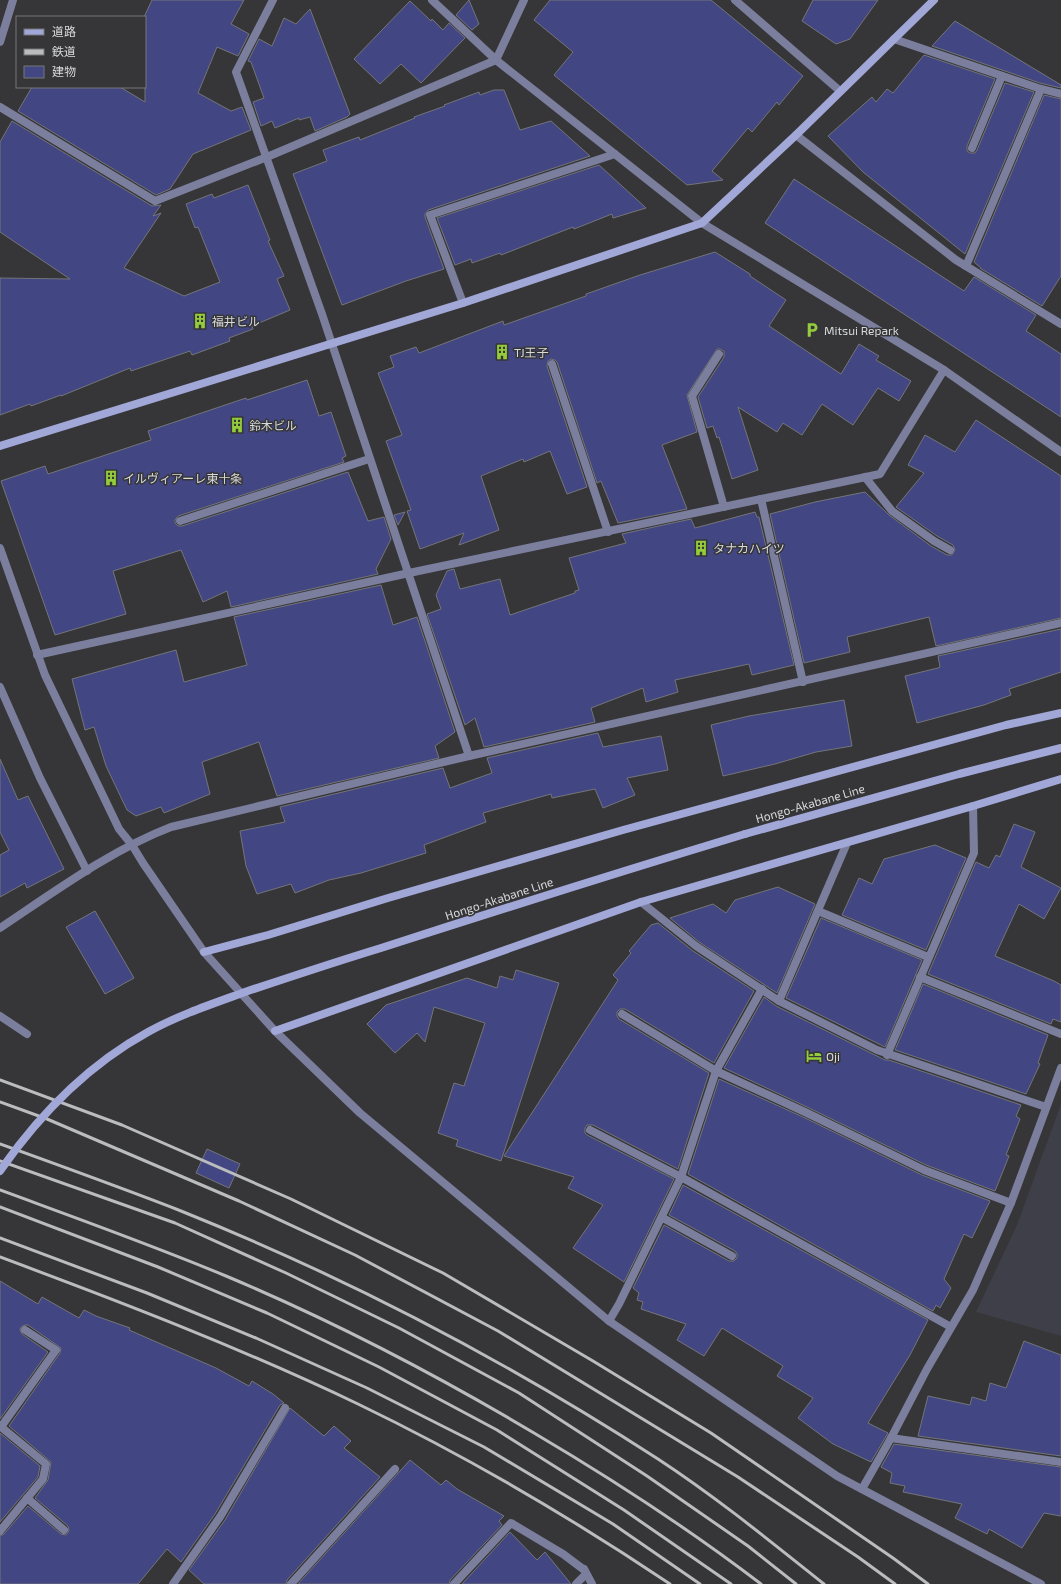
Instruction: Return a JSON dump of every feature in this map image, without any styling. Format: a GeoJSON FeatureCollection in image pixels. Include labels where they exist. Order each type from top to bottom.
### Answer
{"type":"FeatureCollection","features":[{"type":"Feature","properties":{"kind":"main road"},"geometry":{"type":"LineString","coordinates":[[0,446],[463,303],[702,223],[796,135],[840,90],[934,0]]}},
{"type":"Feature","properties":{"kind":"main road"},"geometry":{"type":"LineString","coordinates":[[204,952],[268,936],[388,898],[623,830],[1006,725],[1061,713]]}},
{"type":"Feature","properties":{"kind":"main road","name":"Hongo-Akabane Line"},"geometry":{"type":"LineString","coordinates":[[0,1171],[28,1134],[54,1104],[84,1075],[117,1051],[148,1032],[183,1015],[309,970],[745,834],[952,776],[1061,748]]}},
{"type":"Feature","properties":{"kind":"main road"},"geometry":{"type":"LineString","coordinates":[[275,1031],[641,902],[847,843],[1061,779]]}},
{"type":"Feature","properties":{"kind":"street"},"geometry":{"type":"LineString","coordinates":[[0,42],[13,0]]}},
{"type":"Feature","properties":{"kind":"street"},"geometry":{"type":"LineString","coordinates":[[272,0],[236,72],[332,343],[369,459],[469,756]]}},
{"type":"Feature","properties":{"kind":"street"},"geometry":{"type":"LineString","coordinates":[[432,0],[496,60],[702,223],[944,370],[1061,452]]}},
{"type":"Feature","properties":{"kind":"street"},"geometry":{"type":"LineString","coordinates":[[0,107],[155,201],[267,157],[496,60],[524,0]]}},
{"type":"Feature","properties":{"kind":"street"},"geometry":{"type":"LineString","coordinates":[[735,0],[840,90]]}},
{"type":"Feature","properties":{"kind":"street"},"geometry":{"type":"LineString","coordinates":[[894,39],[1041,89],[1061,94]]}},
{"type":"Feature","properties":{"kind":"street"},"geometry":{"type":"LineString","coordinates":[[972,148],[1002,76]]}},
{"type":"Feature","properties":{"kind":"street"},"geometry":{"type":"LineString","coordinates":[[966,266],[1041,89]]}},
{"type":"Feature","properties":{"kind":"street"},"geometry":{"type":"LineString","coordinates":[[796,135],[966,266],[1061,324]]}},
{"type":"Feature","properties":{"kind":"street"},"geometry":{"type":"LineString","coordinates":[[463,303],[430,216],[615,154]]}},
{"type":"Feature","properties":{"kind":"street"},"geometry":{"type":"LineString","coordinates":[[719,354],[692,396],[724,507]]}},
{"type":"Feature","properties":{"kind":"street"},"geometry":{"type":"LineString","coordinates":[[552,364],[608,532]]}},
{"type":"Feature","properties":{"kind":"street"},"geometry":{"type":"LineString","coordinates":[[37,655],[408,572],[608,532],[880,474],[944,370]]}},
{"type":"Feature","properties":{"kind":"street"},"geometry":{"type":"LineString","coordinates":[[180,522],[369,459]]}},
{"type":"Feature","properties":{"kind":"street"},"geometry":{"type":"LineString","coordinates":[[865,477],[892,511],[934,541],[950,550]]}},
{"type":"Feature","properties":{"kind":"street"},"geometry":{"type":"LineString","coordinates":[[761,499],[803,682]]}},
{"type":"Feature","properties":{"kind":"street"},"geometry":{"type":"LineString","coordinates":[[0,548],[45,675],[112,817],[204,952],[275,1031],[360,1113],[609,1321],[837,1476],[1041,1584]]}},
{"type":"Feature","properties":{"kind":"street"},"geometry":{"type":"LineString","coordinates":[[0,928],[104,860],[150,835],[171,827],[469,756],[1061,623]]}},
{"type":"Feature","properties":{"kind":"street"},"geometry":{"type":"LineString","coordinates":[[0,687],[40,778],[87,871]]}},
{"type":"Feature","properties":{"kind":"street"},"geometry":{"type":"LineString","coordinates":[[887,1054],[974,853],[973,806]]}},
{"type":"Feature","properties":{"kind":"street"},"geometry":{"type":"LineString","coordinates":[[779,1001],[847,843]]}},
{"type":"Feature","properties":{"kind":"street"},"geometry":{"type":"LineString","coordinates":[[641,902],[696,946],[779,1001],[887,1054],[1046,1107]]}},
{"type":"Feature","properties":{"kind":"street"},"geometry":{"type":"LineString","coordinates":[[818,910],[928,957]]}},
{"type":"Feature","properties":{"kind":"street"},"geometry":{"type":"LineString","coordinates":[[920,977],[1061,1034]]}},
{"type":"Feature","properties":{"kind":"street"},"geometry":{"type":"LineString","coordinates":[[609,1321],[663,1218],[681,1177],[716,1071],[762,989]]}},
{"type":"Feature","properties":{"kind":"street"},"geometry":{"type":"LineString","coordinates":[[622,1014],[716,1071],[806,1112],[924,1170],[1011,1203]]}},
{"type":"Feature","properties":{"kind":"street"},"geometry":{"type":"LineString","coordinates":[[0,1016],[27,1034]]}},
{"type":"Feature","properties":{"kind":"street"},"geometry":{"type":"LineString","coordinates":[[862,1489],[891,1438],[927,1369],[973,1290],[1011,1203],[1061,1068]]}},
{"type":"Feature","properties":{"kind":"street"},"geometry":{"type":"LineString","coordinates":[[590,1130],[681,1177],[951,1327]]}},
{"type":"Feature","properties":{"kind":"street"},"geometry":{"type":"LineString","coordinates":[[663,1218],[732,1256]]}},
{"type":"Feature","properties":{"kind":"street"},"geometry":{"type":"LineString","coordinates":[[0,1531],[43,1479],[46,1464],[1,1427],[56,1350],[25,1330]]}},
{"type":"Feature","properties":{"kind":"street"},"geometry":{"type":"LineString","coordinates":[[173,1584],[220,1517],[285,1408]]}},
{"type":"Feature","properties":{"kind":"street"},"geometry":{"type":"LineString","coordinates":[[891,1438],[1061,1462]]}},
{"type":"Feature","properties":{"kind":"street"},"geometry":{"type":"LineString","coordinates":[[291,1584],[395,1469]]}},
{"type":"Feature","properties":{"kind":"street"},"geometry":{"type":"LineString","coordinates":[[27,1498],[64,1530]]}},
{"type":"Feature","properties":{"kind":"street"},"geometry":{"type":"LineString","coordinates":[[454,1584],[512,1523],[563,1554],[585,1571],[592,1584]]}},
{"type":"Feature","properties":{"kind":"street"},"geometry":{"type":"LineString","coordinates":[[576,1584],[585,1571]]}},
{"type":"Feature","properties":{"kind":"shaded area"},"geometry":{"type":"Polygon","coordinates":[[[1061,1104],[1061,1336],[976,1312],[1017,1225],[1061,1104]]]}},
{"type":"Feature","properties":{"kind":"building"},"geometry":{"type":"Polygon","coordinates":[[[152,0],[244,0],[231,24],[249,34],[238,56],[217,47],[198,93],[231,111],[242,107],[251,130],[193,154],[170,189],[156,195],[18,111],[31,88],[122,88],[145,102],[145,15],[152,0]]]}},
{"type":"Feature","properties":{"kind":"building"},"geometry":{"type":"Polygon","coordinates":[[[469,0],[479,24],[472,30],[456,15],[469,0]]]}},
{"type":"Feature","properties":{"kind":"building"},"geometry":{"type":"Polygon","coordinates":[[[550,0],[711,0],[803,76],[779,105],[777,102],[752,132],[748,128],[712,171],[723,180],[687,185],[554,75],[573,52],[534,20],[550,0]]]}},
{"type":"Feature","properties":{"kind":"building"},"geometry":{"type":"Polygon","coordinates":[[[813,0],[878,0],[850,39],[836,44],[802,21],[813,0]]]}},
{"type":"Feature","properties":{"kind":"building"},"geometry":{"type":"Polygon","coordinates":[[[410,1],[443,30],[449,23],[465,38],[421,83],[401,64],[380,84],[354,59],[410,1]]]}},
{"type":"Feature","properties":{"kind":"building"},"geometry":{"type":"Polygon","coordinates":[[[310,9],[350,114],[347,117],[315,131],[310,117],[299,120],[299,118],[275,128],[272,121],[261,126],[253,102],[264,98],[251,62],[248,61],[259,39],[272,46],[284,18],[296,24],[310,9]]]}},
{"type":"Feature","properties":{"kind":"building"},"geometry":{"type":"Polygon","coordinates":[[[955,21],[1061,85],[1061,88],[1040,83],[932,46],[955,21]]]}},
{"type":"Feature","properties":{"kind":"building"},"geometry":{"type":"Polygon","coordinates":[[[924,55],[995,79],[967,146],[967,151],[970,153],[975,153],[977,150],[1005,83],[1034,92],[965,254],[863,172],[828,136],[872,97],[876,102],[887,89],[893,93],[924,55]]]}},
{"type":"Feature","properties":{"kind":"building"},"geometry":{"type":"Polygon","coordinates":[[[494,90],[504,90],[520,130],[551,121],[590,156],[428,210],[425,217],[444,269],[406,281],[342,305],[293,174],[327,161],[323,150],[359,137],[360,140],[479,92],[480,95],[494,90]]]}},
{"type":"Feature","properties":{"kind":"building"},"geometry":{"type":"Polygon","coordinates":[[[1044,95],[1061,99],[1061,276],[1042,306],[980,268],[974,262],[1044,95]]]}},
{"type":"Feature","properties":{"kind":"building"},"geometry":{"type":"Polygon","coordinates":[[[12,121],[152,206],[161,205],[153,216],[161,213],[124,268],[184,296],[220,282],[198,227],[195,228],[186,204],[212,194],[214,198],[248,185],[270,240],[268,241],[284,276],[277,279],[290,310],[252,326],[253,329],[229,338],[230,341],[192,355],[190,351],[131,371],[130,368],[61,396],[31,406],[30,404],[0,415],[0,278],[70,279],[0,232],[0,142],[12,121]]]}},
{"type":"Feature","properties":{"kind":"building"},"geometry":{"type":"Polygon","coordinates":[[[599,165],[646,208],[613,218],[612,214],[574,229],[573,227],[501,255],[500,253],[472,263],[471,259],[455,265],[437,218],[599,165]]]}},
{"type":"Feature","properties":{"kind":"building"},"geometry":{"type":"Polygon","coordinates":[[[794,179],[964,291],[974,277],[1036,315],[1026,331],[1061,354],[1061,417],[765,223],[794,179]]]}},
{"type":"Feature","properties":{"kind":"building"},"geometry":{"type":"Polygon","coordinates":[[[715,252],[750,274],[750,276],[786,300],[769,326],[841,374],[859,344],[879,356],[876,360],[911,381],[899,401],[878,388],[853,425],[822,404],[802,435],[783,423],[777,432],[738,407],[758,470],[732,479],[719,437],[717,438],[713,426],[707,428],[698,397],[724,357],[724,351],[717,349],[687,395],[697,432],[662,445],[687,509],[618,523],[601,481],[597,483],[557,362],[551,359],[548,361],[547,366],[587,487],[567,494],[550,451],[524,462],[523,459],[481,476],[499,530],[459,545],[464,533],[420,549],[407,511],[411,510],[386,441],[402,435],[378,373],[394,367],[390,356],[416,347],[419,353],[503,321],[504,325],[640,275],[715,252]]]}},
{"type":"Feature","properties":{"kind":"building"},"geometry":{"type":"Polygon","coordinates":[[[307,380],[319,416],[331,412],[346,456],[342,458],[344,462],[178,516],[175,523],[178,526],[182,526],[348,472],[368,521],[384,517],[391,539],[376,569],[378,574],[231,607],[227,591],[203,602],[181,550],[113,571],[126,614],[55,635],[1,481],[45,466],[48,474],[151,440],[148,431],[246,398],[247,400],[307,380]]]}},
{"type":"Feature","properties":{"kind":"building"},"geometry":{"type":"Polygon","coordinates":[[[976,420],[1061,476],[1061,618],[936,646],[929,617],[847,637],[850,652],[804,663],[770,514],[815,502],[865,492],[889,515],[931,546],[947,555],[952,555],[955,550],[953,545],[937,536],[896,507],[924,473],[908,465],[925,435],[955,452],[976,420]]]}},
{"type":"Feature","properties":{"kind":"building"},"geometry":{"type":"Polygon","coordinates":[[[405,512],[398,525],[394,515],[405,512]]]}},
{"type":"Feature","properties":{"kind":"building"},"geometry":{"type":"Polygon","coordinates":[[[755,512],[757,517],[759,517],[794,665],[752,675],[749,664],[675,680],[678,692],[646,702],[643,688],[591,708],[595,722],[484,747],[475,718],[465,725],[427,614],[441,609],[436,595],[447,571],[454,569],[460,589],[500,579],[510,615],[575,593],[575,591],[579,590],[569,558],[626,543],[622,534],[691,519],[695,528],[755,512]]]}},
{"type":"Feature","properties":{"kind":"building"},"geometry":{"type":"Polygon","coordinates":[[[381,585],[393,625],[417,617],[455,732],[435,746],[439,758],[277,796],[259,742],[202,762],[210,794],[164,813],[161,807],[136,816],[127,810],[106,766],[94,727],[85,730],[72,679],[176,650],[184,682],[247,665],[234,617],[381,585]]]}},
{"type":"Feature","properties":{"kind":"building"},"geometry":{"type":"Polygon","coordinates":[[[1061,629],[1061,672],[1009,689],[1011,695],[984,705],[917,723],[905,676],[940,667],[938,656],[1061,629]]]}},
{"type":"Feature","properties":{"kind":"building"},"geometry":{"type":"Polygon","coordinates":[[[844,700],[852,746],[816,752],[775,764],[723,776],[711,725],[749,716],[844,700]]]}},
{"type":"Feature","properties":{"kind":"building"},"geometry":{"type":"Polygon","coordinates":[[[598,733],[603,747],[661,736],[668,770],[627,778],[635,795],[603,808],[595,789],[552,798],[551,794],[483,813],[486,822],[424,845],[426,853],[361,873],[329,880],[295,893],[291,884],[257,894],[246,866],[240,831],[285,822],[280,807],[443,768],[450,788],[492,773],[487,758],[598,733]]]}},
{"type":"Feature","properties":{"kind":"building"},"geometry":{"type":"Polygon","coordinates":[[[0,759],[18,800],[28,796],[64,869],[27,888],[25,883],[0,897],[0,855],[9,850],[0,832],[0,759]]]}},
{"type":"Feature","properties":{"kind":"building"},"geometry":{"type":"Polygon","coordinates":[[[1014,824],[1035,832],[1021,867],[1061,888],[1044,919],[1019,904],[995,956],[1061,985],[1061,1022],[1053,1019],[1051,1024],[928,974],[976,862],[989,868],[996,855],[1000,857],[1014,824]]]}},
{"type":"Feature","properties":{"kind":"building"},"geometry":{"type":"Polygon","coordinates":[[[935,845],[966,858],[926,950],[842,915],[859,878],[872,884],[884,859],[935,845]]]}},
{"type":"Feature","properties":{"kind":"building"},"geometry":{"type":"Polygon","coordinates":[[[778,887],[815,904],[777,993],[699,942],[670,918],[713,904],[726,913],[735,900],[778,887]]]}},
{"type":"Feature","properties":{"kind":"building"},"geometry":{"type":"Polygon","coordinates":[[[95,911],[134,978],[105,994],[66,927],[95,911]]]}},
{"type":"Feature","properties":{"kind":"building"},"geometry":{"type":"Polygon","coordinates":[[[821,918],[922,960],[885,1047],[786,998],[821,918]]]}},
{"type":"Feature","properties":{"kind":"building"},"geometry":{"type":"Polygon","coordinates":[[[658,923],[693,951],[754,991],[714,1063],[625,1009],[620,1009],[617,1012],[619,1019],[709,1073],[678,1169],[593,1125],[587,1125],[585,1128],[585,1133],[587,1135],[674,1179],[624,1282],[573,1248],[603,1205],[568,1188],[574,1177],[504,1156],[618,980],[613,975],[631,953],[629,951],[651,925],[658,923]]]}},
{"type":"Feature","properties":{"kind":"building"},"geometry":{"type":"Polygon","coordinates":[[[516,970],[559,983],[501,1161],[456,1146],[458,1140],[438,1133],[454,1083],[464,1086],[485,1023],[434,1007],[425,1042],[417,1033],[395,1053],[367,1024],[386,1005],[467,978],[497,988],[500,976],[513,980],[516,970]]]}},
{"type":"Feature","properties":{"kind":"building"},"geometry":{"type":"Polygon","coordinates":[[[923,984],[1048,1035],[1038,1063],[1040,1064],[1026,1094],[895,1050],[923,984]]]}},
{"type":"Feature","properties":{"kind":"building"},"geometry":{"type":"Polygon","coordinates":[[[764,997],[776,1006],[885,1060],[889,1060],[1021,1105],[1016,1116],[1020,1119],[1006,1155],[1009,1156],[995,1191],[926,1165],[724,1068],[764,997]]]}},
{"type":"Feature","properties":{"kind":"building"},"geometry":{"type":"Polygon","coordinates":[[[719,1079],[803,1117],[922,1175],[990,1201],[972,1238],[964,1234],[944,1279],[951,1288],[940,1308],[936,1305],[933,1311],[688,1174],[719,1079]]]}},
{"type":"Feature","properties":{"kind":"building"},"geometry":{"type":"Polygon","coordinates":[[[207,1149],[240,1164],[229,1188],[196,1173],[207,1149]]]}},
{"type":"Feature","properties":{"kind":"building"},"geometry":{"type":"Polygon","coordinates":[[[683,1185],[928,1320],[910,1355],[868,1423],[888,1433],[871,1462],[833,1444],[798,1418],[813,1398],[777,1376],[783,1366],[722,1328],[704,1356],[677,1340],[686,1324],[641,1309],[643,1302],[637,1300],[639,1293],[633,1288],[664,1225],[729,1261],[734,1261],[737,1258],[735,1251],[669,1215],[683,1185]]]}},
{"type":"Feature","properties":{"kind":"building"},"geometry":{"type":"Polygon","coordinates":[[[0,1281],[38,1304],[42,1297],[79,1318],[84,1310],[96,1316],[130,1328],[129,1330],[216,1368],[249,1386],[252,1381],[284,1403],[280,1405],[215,1514],[181,1562],[167,1549],[138,1584],[0,1584],[0,1536],[4,1534],[28,1506],[61,1534],[66,1535],[69,1531],[68,1526],[35,1498],[48,1480],[51,1462],[9,1426],[60,1353],[61,1348],[28,1325],[21,1327],[20,1330],[22,1334],[48,1352],[0,1419],[0,1281]]]}},
{"type":"Feature","properties":{"kind":"building"},"geometry":{"type":"Polygon","coordinates":[[[1024,1341],[1061,1355],[1061,1456],[918,1436],[928,1396],[970,1405],[972,1397],[986,1401],[990,1383],[1006,1388],[1024,1341]]]}},
{"type":"Feature","properties":{"kind":"building"},"geometry":{"type":"Polygon","coordinates":[[[290,1408],[324,1436],[334,1426],[351,1441],[344,1448],[380,1477],[287,1580],[286,1584],[204,1584],[189,1570],[225,1520],[290,1408]]]}},
{"type":"Feature","properties":{"kind":"building"},"geometry":{"type":"Polygon","coordinates":[[[0,1433],[40,1466],[38,1477],[0,1522],[0,1433]]]}},
{"type":"Feature","properties":{"kind":"building"},"geometry":{"type":"Polygon","coordinates":[[[894,1444],[1061,1467],[1061,1516],[1044,1513],[1022,1548],[989,1529],[987,1534],[955,1518],[962,1504],[903,1492],[905,1486],[890,1483],[892,1473],[881,1467],[894,1444]]]}},
{"type":"Feature","properties":{"kind":"building"},"geometry":{"type":"Polygon","coordinates":[[[410,1460],[441,1485],[446,1480],[457,1489],[504,1516],[499,1521],[502,1525],[450,1580],[449,1584],[298,1584],[410,1460]]]}},
{"type":"Feature","properties":{"kind":"building"},"geometry":{"type":"Polygon","coordinates":[[[510,1532],[537,1560],[545,1552],[571,1584],[462,1584],[510,1532]]]}},
{"type":"Feature","properties":{"kind":"railway"},"geometry":{"type":"LineString","coordinates":[[0,1080],[122,1125],[291,1199],[443,1273],[593,1361],[711,1433],[893,1558],[928,1584]]}},
{"type":"Feature","properties":{"kind":"railway"},"geometry":{"type":"LineString","coordinates":[[0,1102],[47,1119],[239,1201],[355,1255],[498,1331],[738,1477],[858,1557],[895,1584]]}},
{"type":"Feature","properties":{"kind":"railway"},"geometry":{"type":"LineString","coordinates":[[0,1144],[159,1202],[243,1237],[305,1264],[426,1324],[544,1389],[658,1459],[722,1504],[824,1584]]}},
{"type":"Feature","properties":{"kind":"railway"},"geometry":{"type":"LineString","coordinates":[[0,1161],[175,1223],[286,1273],[399,1328],[519,1393],[647,1476],[748,1546],[796,1584]]}},
{"type":"Feature","properties":{"kind":"railway"},"geometry":{"type":"LineString","coordinates":[[0,1190],[226,1276],[305,1311],[383,1349],[497,1411],[592,1468],[678,1524],[761,1584]]}},
{"type":"Feature","properties":{"kind":"railway"},"geometry":{"type":"LineString","coordinates":[[0,1207],[158,1267],[267,1313],[379,1367],[497,1430],[624,1510],[731,1584]]}},
{"type":"Feature","properties":{"kind":"railway"},"geometry":{"type":"LineString","coordinates":[[0,1238],[147,1293],[256,1338],[367,1388],[484,1447],[613,1524],[700,1584]]}},
{"type":"Feature","properties":{"kind":"railway"},"geometry":{"type":"LineString","coordinates":[[0,1257],[180,1326],[314,1383],[358,1404],[478,1466],[517,1488],[556,1511],[670,1584]]}},
{"type":"Feature","properties":{"kind":"place","name":"福井ビル"},"geometry":{"type":"Point","coordinates":[200,321]}},
{"type":"Feature","properties":{"kind":"place","name":"Mitsui Repark"},"geometry":{"type":"Point","coordinates":[812,330]}},
{"type":"Feature","properties":{"kind":"place","name":"TJ王子"},"geometry":{"type":"Point","coordinates":[502,352]}},
{"type":"Feature","properties":{"kind":"place","name":"鈴木ビル"},"geometry":{"type":"Point","coordinates":[237,425]}},
{"type":"Feature","properties":{"kind":"place","name":"イルヴィアーレ東十条"},"geometry":{"type":"Point","coordinates":[111,478]}},
{"type":"Feature","properties":{"kind":"place","name":"タナカハイツ"},"geometry":{"type":"Point","coordinates":[701,548]}},
{"type":"Feature","properties":{"kind":"place","name":"Oji"},"geometry":{"type":"Point","coordinates":[814,1056]}}]}
